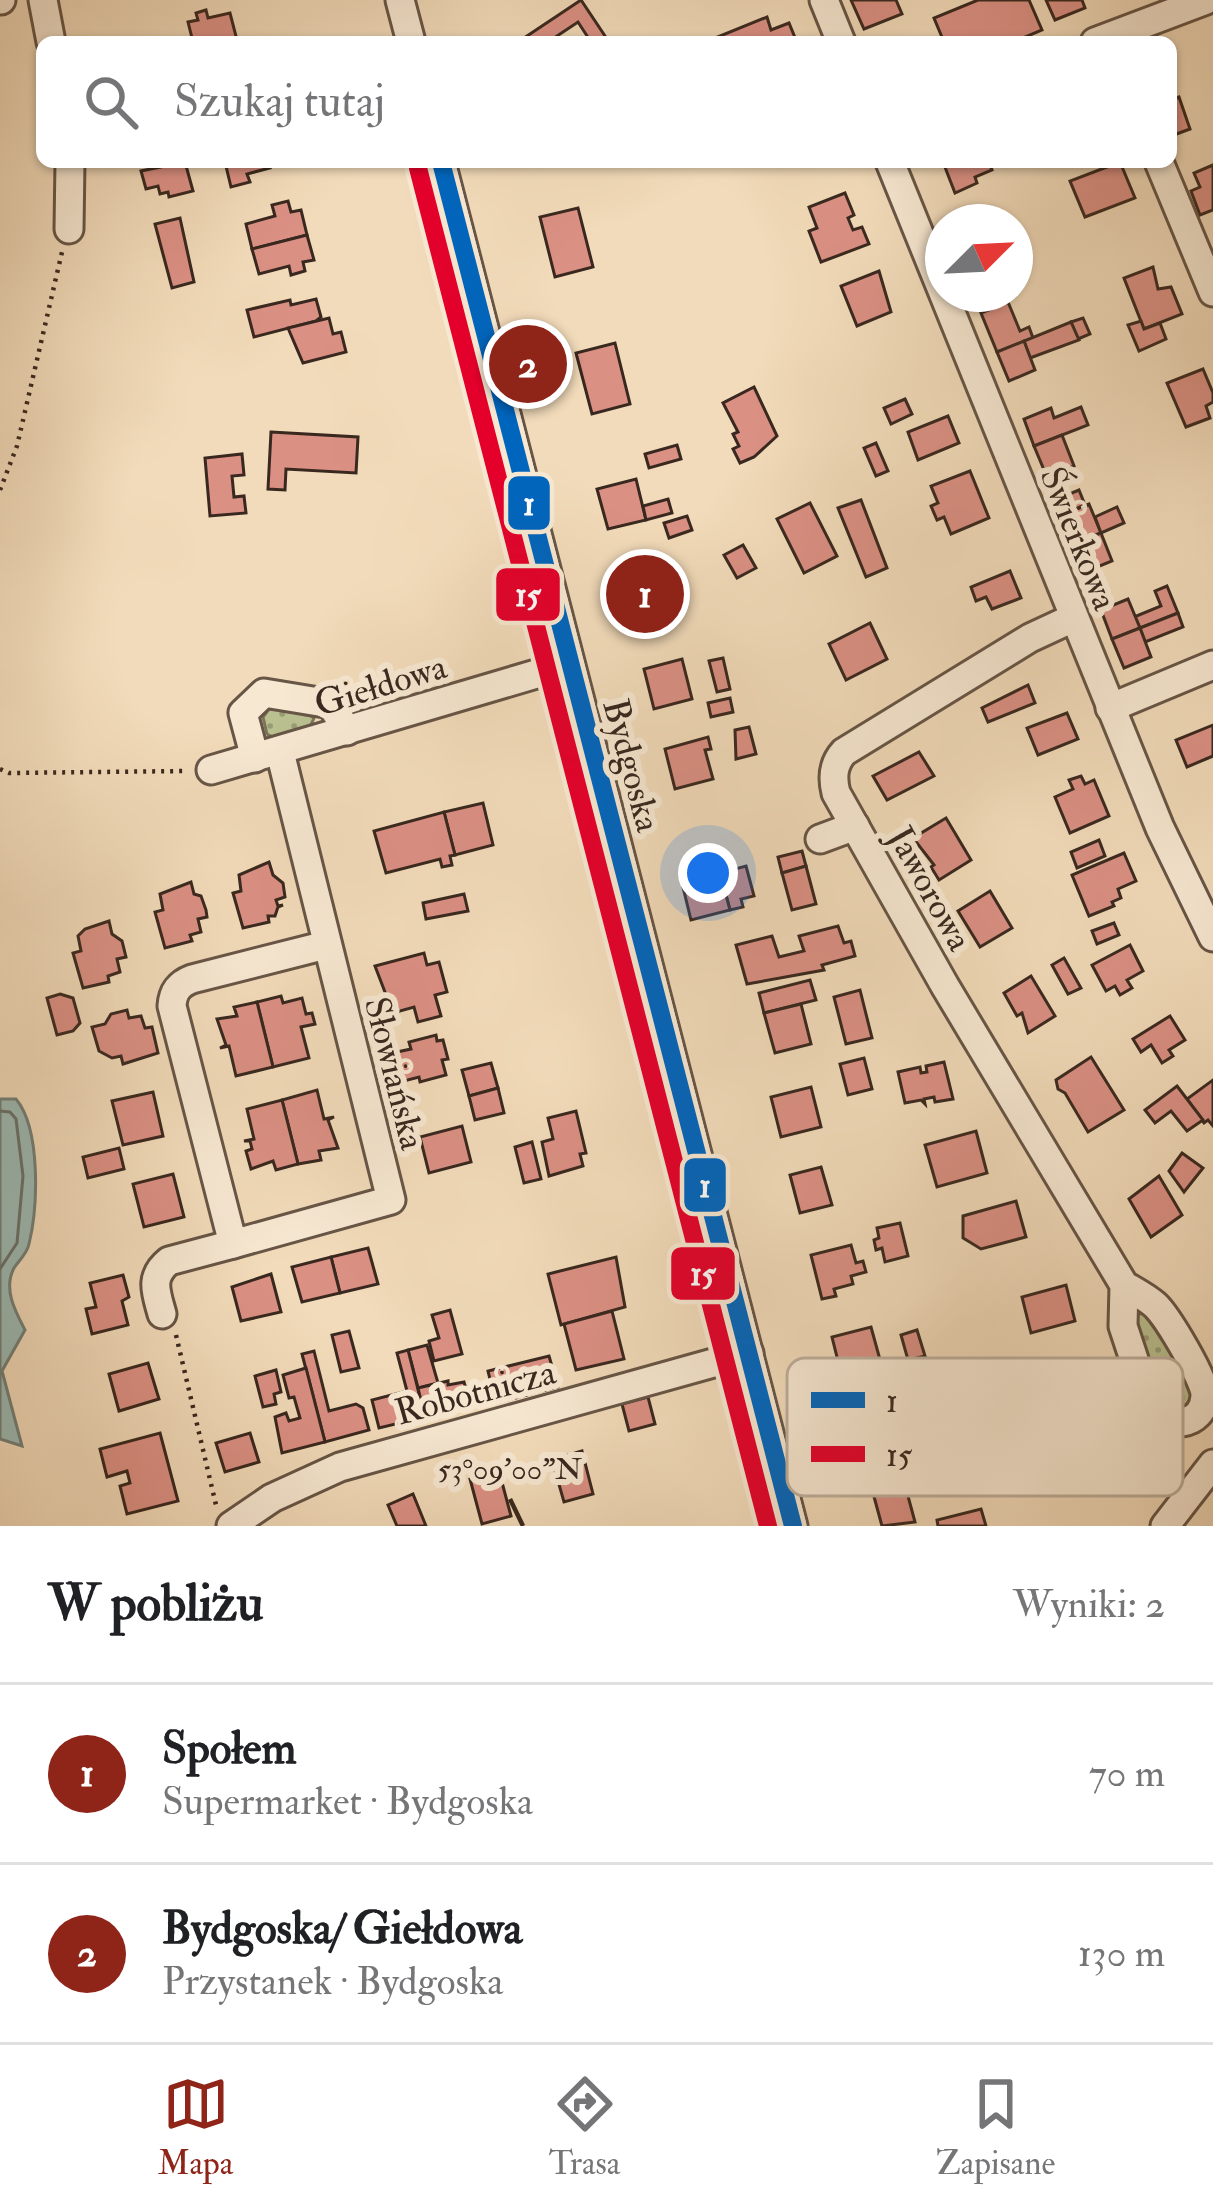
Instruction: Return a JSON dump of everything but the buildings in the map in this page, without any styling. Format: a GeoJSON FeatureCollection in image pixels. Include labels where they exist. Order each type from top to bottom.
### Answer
{"type":"FeatureCollection","features":[{"type":"Feature","properties":{"kind":"street"},"geometry":{"type":"LineString","coordinates":[[43,0],[50,36]]}},
{"type":"Feature","properties":{"kind":"street"},"geometry":{"type":"LineString","coordinates":[[400,0],[409,36]]}},
{"type":"Feature","properties":{"kind":"street"},"geometry":{"type":"LineString","coordinates":[[824,0],[839,36]]}},
{"type":"Feature","properties":{"kind":"street"},"geometry":{"type":"LineString","coordinates":[[1114,36],[1206,0]]}},
{"type":"Feature","properties":{"kind":"street"},"geometry":{"type":"LineString","coordinates":[[69,229],[70,168]]}},
{"type":"Feature","properties":{"kind":"street","name":"Bydgoska"},"geometry":{"type":"LineString","coordinates":[[443,168],[794,1526]]}},
{"type":"Feature","properties":{"kind":"street","name":"Świerkowa"},"geometry":{"type":"LineString","coordinates":[[892,168],[1160,828],[1213,937]]}},
{"type":"Feature","properties":{"kind":"street"},"geometry":{"type":"LineString","coordinates":[[1162,168],[1213,290]]}},
{"type":"Feature","properties":{"kind":"street","name":"Jaworowa"},"geometry":{"type":"LineString","coordinates":[[1073,618],[1030,638],[844,752],[833,780],[945,986],[1124,1285],[1158,1307],[1204,1384],[1204,1404],[1192,1419],[1183,1421]]}},
{"type":"Feature","properties":{"kind":"street","name":"Giełdowa"},"geometry":{"type":"LineString","coordinates":[[212,770],[570,664]]}},
{"type":"Feature","properties":{"kind":"street"},"geometry":{"type":"LineString","coordinates":[[1110,708],[1213,665]]}},
{"type":"Feature","properties":{"kind":"street","name":"Słowiańska"},"geometry":{"type":"LineString","coordinates":[[162,1314],[154,1283],[169,1261],[391,1200],[326,945],[268,755],[243,713],[264,693],[331,704],[347,731]]}},
{"type":"Feature","properties":{"kind":"street"},"geometry":{"type":"LineString","coordinates":[[820,839],[855,826]]}},
{"type":"Feature","properties":{"kind":"street"},"geometry":{"type":"LineString","coordinates":[[233,1244],[172,996],[192,979],[326,945]]}},
{"type":"Feature","properties":{"kind":"street","name":"Jaworowa"},"geometry":{"type":"LineString","coordinates":[[1124,1285],[1123,1326],[1134,1358]]}},
{"type":"Feature","properties":{"kind":"street","name":"Robotnicza"},"geometry":{"type":"LineString","coordinates":[[226,1521],[340,1468],[749,1353]]}},
{"type":"Feature","properties":{"kind":"street"},"geometry":{"type":"LineString","coordinates":[[1165,1526],[1213,1464]]}},
{"type":"Feature","properties":{"kind":"path"},"geometry":{"type":"LineString","coordinates":[[0,490],[17,446],[69,229]]}},
{"type":"Feature","properties":{"kind":"path"},"geometry":{"type":"LineString","coordinates":[[0,770],[212,770]]}},
{"type":"Feature","properties":{"kind":"path"},"geometry":{"type":"LineString","coordinates":[[162,1314],[171,1316],[226,1521]]}},
{"type":"Feature","properties":{"kind":"green space"},"geometry":{"type":"Polygon","coordinates":[[[277,708],[301,710],[314,718],[309,729],[278,740],[267,734],[263,717],[277,708]]]}},
{"type":"Feature","properties":{"kind":"green space"},"geometry":{"type":"Polygon","coordinates":[[[1146,1310],[1176,1358],[1146,1358],[1134,1318],[1146,1310]]]}},
{"type":"Feature","properties":{"kind":"green space"},"geometry":{"type":"Polygon","coordinates":[[[1183,1369],[1195,1388],[1192,1402],[1183,1409],[1183,1369]]]}},
{"type":"Feature","properties":{"kind":"water"},"geometry":{"type":"Polygon","coordinates":[[[0,1099],[16,1099],[24,1112],[35,1169],[29,1244],[10,1284],[25,1330],[2,1371],[22,1446],[0,1439],[0,1099]]]}},
{"type":"Feature","properties":{"kind":"transit line","name":"15"},"geometry":{"type":"LineString","coordinates":[[418,168],[768,1526]]}},
{"type":"Feature","properties":{"kind":"transit line","name":"1"},"geometry":{"type":"LineString","coordinates":[[443,168],[793,1526]]}},
{"type":"Feature","properties":{"kind":"place","name":"Bydgoska/ Giełdowa"},"geometry":{"type":"Point","coordinates":[528,364]}},
{"type":"Feature","properties":{"kind":"place","name":"Społem"},"geometry":{"type":"Point","coordinates":[645,594]}}]}
